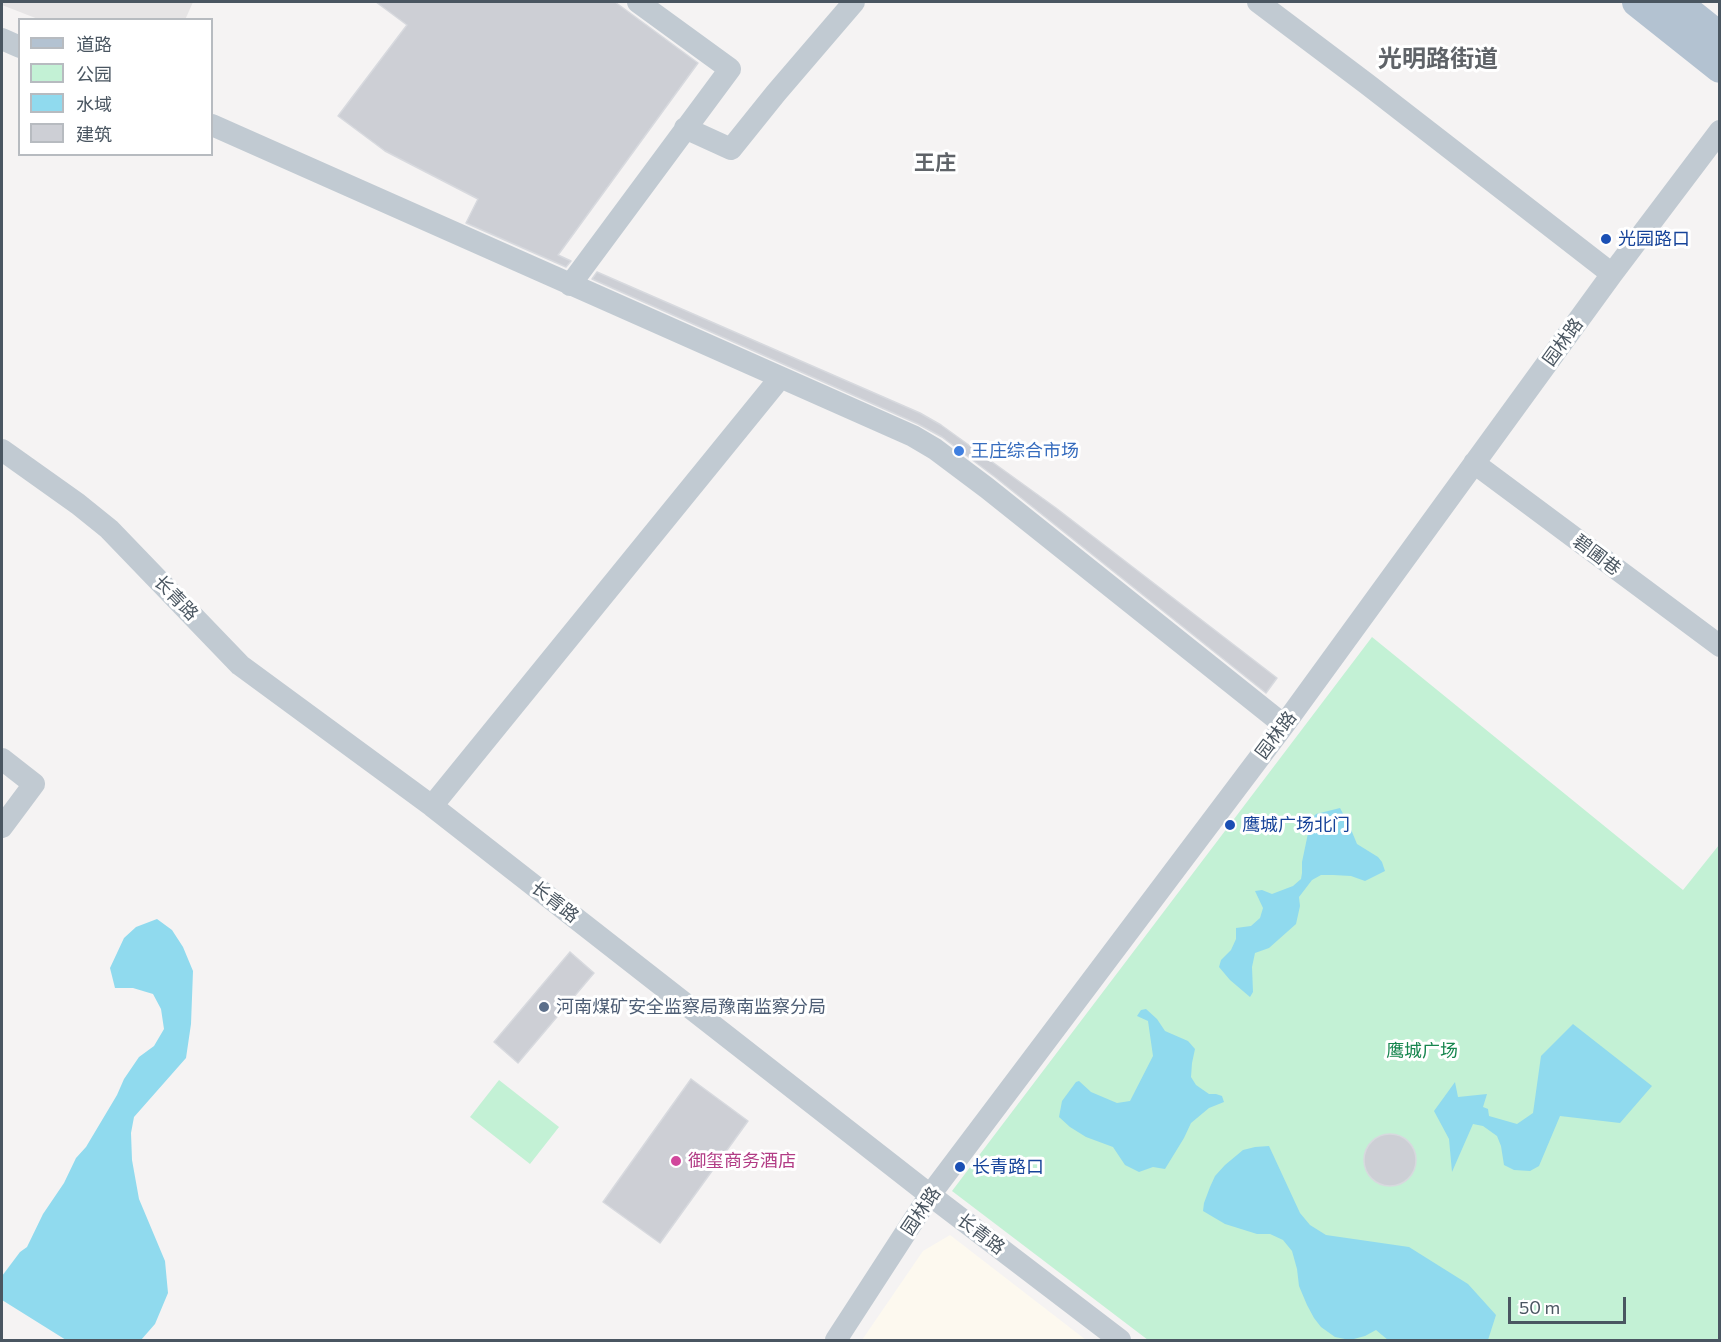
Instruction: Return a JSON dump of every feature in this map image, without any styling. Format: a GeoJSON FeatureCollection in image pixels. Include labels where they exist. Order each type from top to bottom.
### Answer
{"type":"FeatureCollection","features":[{"type":"Feature","properties":{"kind":"main road"},"geometry":{"type":"LineString","coordinates":[[1637,2],[1719,68]]}},
{"type":"Feature","properties":{"kind":"main road"},"geometry":{"type":"LineString","coordinates":[[1676,2],[1719,37]]}},
{"type":"Feature","properties":{"kind":"street"},"geometry":{"type":"LineString","coordinates":[[570,285],[730,69],[638,2]]}},
{"type":"Feature","properties":{"kind":"street"},"geometry":{"type":"LineString","coordinates":[[685,128],[731,150],[776,93],[854,2]]}},
{"type":"Feature","properties":{"kind":"street"},"geometry":{"type":"LineString","coordinates":[[1258,2],[1612,274]]}},
{"type":"Feature","properties":{"kind":"street"},"geometry":{"type":"LineString","coordinates":[[2,39],[18,46]]}},
{"type":"Feature","properties":{"kind":"street"},"geometry":{"type":"LineString","coordinates":[[213,125],[913,435],[996,495],[1284,724]]}},
{"type":"Feature","properties":{"kind":"street","name":"园林路"},"geometry":{"type":"LineString","coordinates":[[836,1341],[930,1196],[1284,724],[1719,131]]}},
{"type":"Feature","properties":{"kind":"street"},"geometry":{"type":"LineString","coordinates":[[432,806],[780,378]]}},
{"type":"Feature","properties":{"kind":"street","name":"长青路"},"geometry":{"type":"LineString","coordinates":[[6,461],[78,504],[109,529],[240,665],[432,806],[930,1196],[1120,1341]]}},
{"type":"Feature","properties":{"kind":"street","name":"碧圃巷"},"geometry":{"type":"LineString","coordinates":[[1474,463],[1719,646]]}},
{"type":"Feature","properties":{"kind":"street"},"geometry":{"type":"LineString","coordinates":[[2,759],[34,784],[2,827]]}},
{"type":"Feature","properties":{"kind":"shaded area"},"geometry":{"type":"Polygon","coordinates":[[[2,2],[193,2],[186,18],[35,18],[2,5],[2,2]]]}},
{"type":"Feature","properties":{"kind":"shaded area"},"geometry":{"type":"Polygon","coordinates":[[[950,1235],[1086,1340],[862,1340],[923,1251],[950,1235]]]}},
{"type":"Feature","properties":{"kind":"green space","name":"鹰城广场"},"geometry":{"type":"Polygon","coordinates":[[[1372,637],[1683,890],[1719,845],[1719,1340],[1148,1340],[952,1191],[1372,637]]]}},
{"type":"Feature","properties":{"kind":"green space"},"geometry":{"type":"Polygon","coordinates":[[[499,1080],[559,1127],[530,1164],[470,1117],[499,1080]]]}},
{"type":"Feature","properties":{"kind":"water"},"geometry":{"type":"Polygon","coordinates":[[[1340,808],[1357,844],[1378,857],[1385,871],[1365,881],[1351,876],[1333,875],[1321,875],[1312,880],[1299,897],[1300,906],[1296,924],[1269,948],[1255,953],[1252,967],[1253,992],[1250,997],[1219,967],[1221,960],[1231,950],[1236,939],[1236,928],[1251,926],[1260,918],[1263,908],[1255,891],[1262,890],[1272,894],[1293,886],[1301,879],[1302,862],[1311,819],[1316,814],[1340,808]]]}},
{"type":"Feature","properties":{"kind":"water"},"geometry":{"type":"Polygon","coordinates":[[[157,919],[172,930],[183,947],[193,971],[191,1024],[186,1058],[134,1117],[131,1133],[132,1160],[139,1199],[165,1261],[168,1293],[155,1324],[141,1340],[66,1340],[2,1300],[2,1276],[20,1252],[27,1247],[43,1214],[64,1183],[76,1158],[86,1147],[124,1079],[139,1057],[154,1046],[164,1029],[161,1009],[153,994],[133,988],[115,988],[110,968],[124,938],[136,927],[157,919]]]}},
{"type":"Feature","properties":{"kind":"water"},"geometry":{"type":"Polygon","coordinates":[[[1146,1009],[1165,1031],[1188,1041],[1195,1049],[1191,1077],[1196,1085],[1209,1094],[1222,1096],[1224,1102],[1209,1108],[1191,1123],[1165,1169],[1153,1167],[1139,1172],[1125,1165],[1113,1147],[1086,1137],[1059,1117],[1062,1101],[1079,1081],[1091,1092],[1117,1103],[1130,1101],[1153,1056],[1148,1021],[1137,1016],[1141,1010],[1146,1009]]]}},
{"type":"Feature","properties":{"kind":"water"},"geometry":{"type":"Polygon","coordinates":[[[1573,1024],[1652,1086],[1620,1123],[1560,1116],[1539,1166],[1530,1171],[1514,1170],[1504,1165],[1497,1136],[1483,1126],[1473,1124],[1452,1172],[1449,1139],[1434,1111],[1455,1082],[1458,1097],[1487,1094],[1483,1107],[1488,1109],[1489,1116],[1517,1124],[1533,1113],[1541,1056],[1573,1024]]]}},
{"type":"Feature","properties":{"kind":"water"},"geometry":{"type":"Polygon","coordinates":[[[1269,1146],[1300,1213],[1310,1225],[1326,1235],[1409,1247],[1468,1284],[1496,1315],[1488,1340],[1388,1340],[1376,1330],[1350,1340],[1335,1337],[1321,1327],[1307,1305],[1299,1286],[1292,1251],[1283,1240],[1270,1234],[1257,1234],[1225,1224],[1203,1211],[1215,1176],[1225,1165],[1243,1150],[1269,1146]]]}},
{"type":"Feature","properties":{"kind":"building"},"geometry":{"type":"Polygon","coordinates":[[[376,2],[615,2],[698,63],[558,255],[571,261],[566,267],[466,223],[478,199],[385,151],[338,116],[407,25],[376,2]]]}},
{"type":"Feature","properties":{"kind":"building"},"geometry":{"type":"Polygon","coordinates":[[[597,272],[920,413],[941,425],[1056,508],[1277,678],[1266,693],[942,437],[918,424],[592,279],[597,272]]]}},
{"type":"Feature","properties":{"kind":"building","name":"河南煤矿安全监察局豫南监察分局"},"geometry":{"type":"Polygon","coordinates":[[[570,952],[594,973],[518,1063],[494,1042],[570,952]]]}},
{"type":"Feature","properties":{"kind":"building","name":"御玺商务酒店"},"geometry":{"type":"Polygon","coordinates":[[[691,1079],[748,1121],[660,1243],[603,1202],[691,1079]]]}},
{"type":"Feature","properties":{"kind":"building"},"geometry":{"type":"Polygon","coordinates":[[[1390,1134],[1400,1136],[1408,1142],[1414,1150],[1416,1160],[1414,1170],[1408,1178],[1400,1184],[1390,1186],[1380,1184],[1372,1178],[1366,1170],[1364,1160],[1366,1150],[1372,1142],[1380,1136],[1390,1134]]]}},
{"type":"Feature","properties":{"kind":"place","name":"光园路口"},"geometry":{"type":"Point","coordinates":[1606,239]}},
{"type":"Feature","properties":{"kind":"place","name":"王庄综合市场"},"geometry":{"type":"Point","coordinates":[959,451]}},
{"type":"Feature","properties":{"kind":"place","name":"鹰城广场北门"},"geometry":{"type":"Point","coordinates":[1230,825]}},
{"type":"Feature","properties":{"kind":"place","name":"河南煤矿安全监察局豫南监察分局"},"geometry":{"type":"Point","coordinates":[544,1007]}},
{"type":"Feature","properties":{"kind":"place","name":"御玺商务酒店"},"geometry":{"type":"Point","coordinates":[676,1161]}},
{"type":"Feature","properties":{"kind":"place","name":"长青路口"},"geometry":{"type":"Point","coordinates":[960,1167]}},
{"type":"Feature","properties":{"kind":"district","name":"光明路街道"},"geometry":{"type":"Point","coordinates":[1438,59]}},
{"type":"Feature","properties":{"kind":"district","name":"王庄"},"geometry":{"type":"Point","coordinates":[935,163]}}]}
